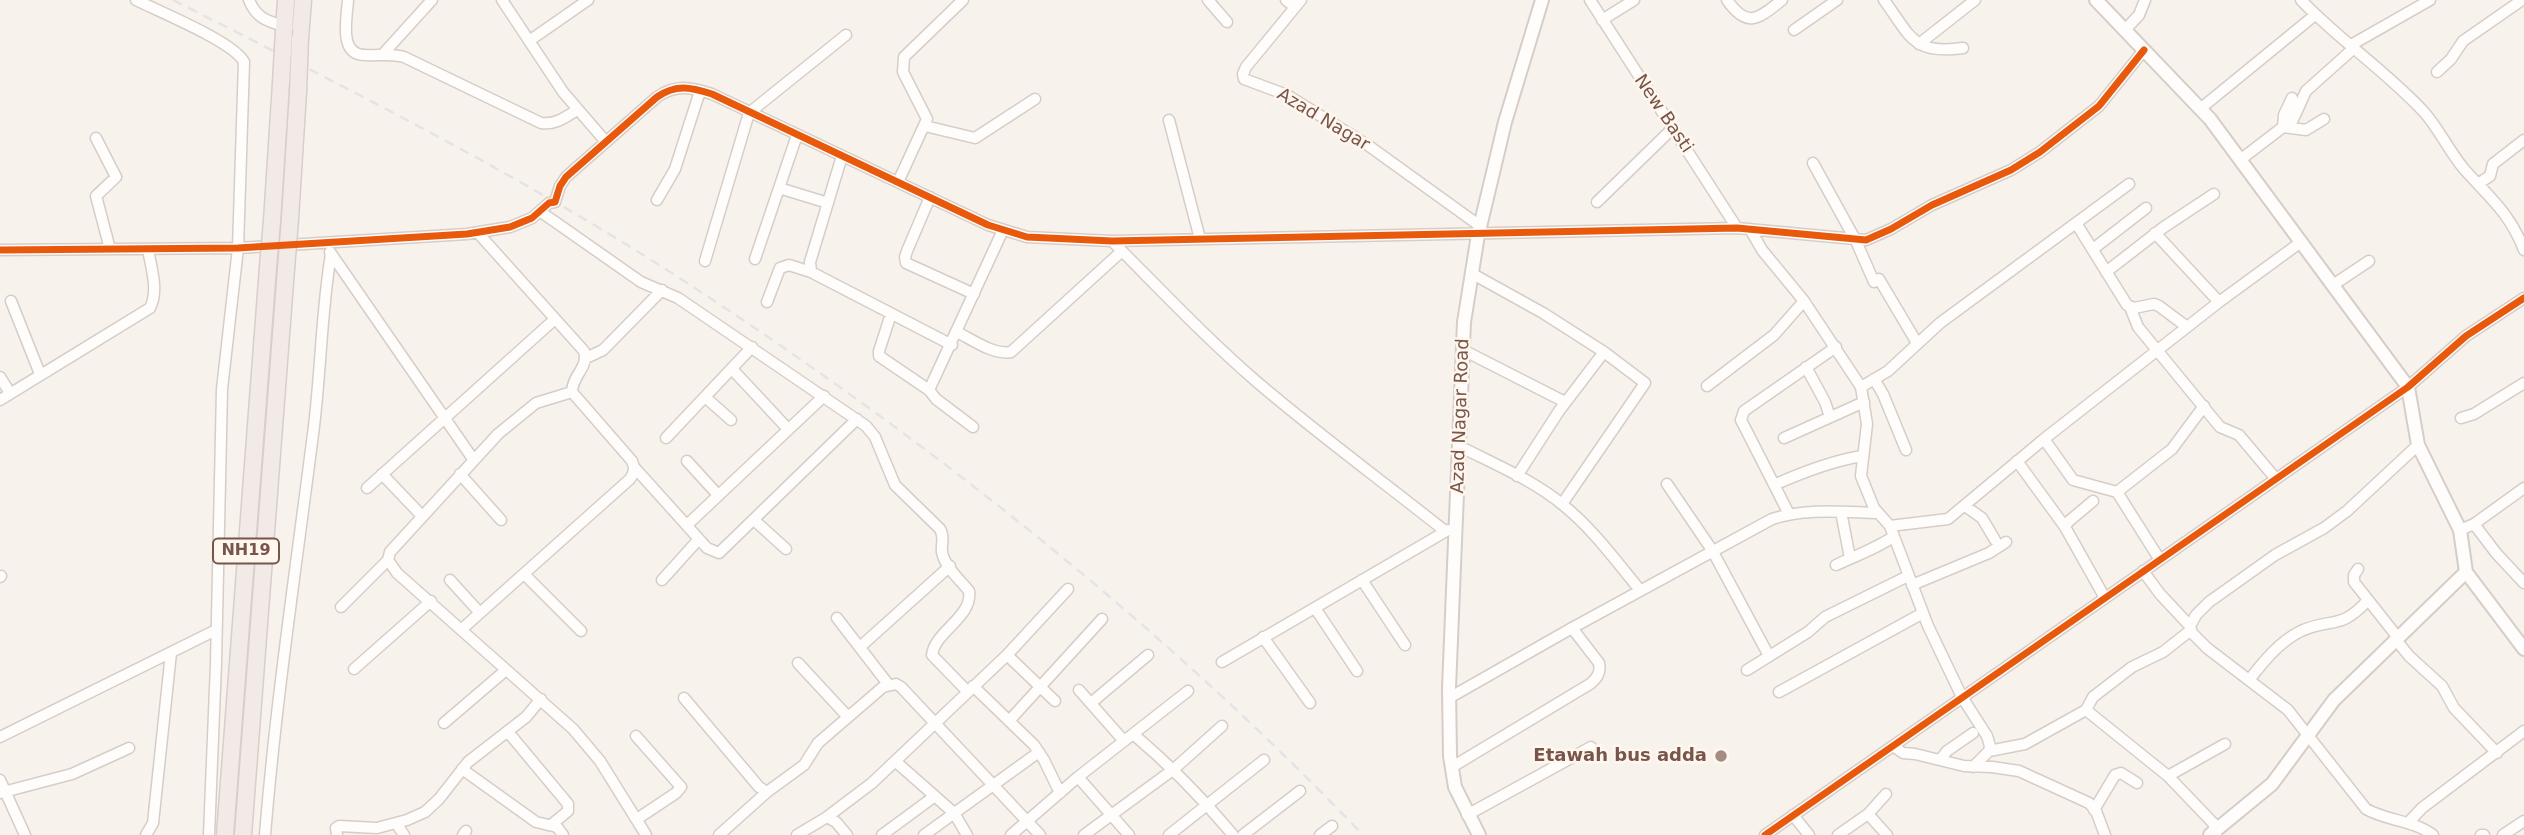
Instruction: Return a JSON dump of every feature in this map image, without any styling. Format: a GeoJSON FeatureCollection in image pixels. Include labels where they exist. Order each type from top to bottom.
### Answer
{"type":"FeatureCollection","features":[{"type":"Feature","properties":{"kind":"highway","name":"NH19"},"geometry":{"type":"LineString","coordinates":[[225,835],[272,221],[286,0]]}},
{"type":"Feature","properties":{"kind":"highway","name":"NH19"},"geometry":{"type":"LineString","coordinates":[[243,835],[290,219],[303,0]]}},
{"type":"Feature","properties":{"kind":"street"},"geometry":{"type":"LineString","coordinates":[[136,0],[226,45],[241,55],[244,62],[238,248],[222,389],[209,835]]}},
{"type":"Feature","properties":{"kind":"street"},"geometry":{"type":"LineString","coordinates":[[250,0],[257,15],[284,28]]}},
{"type":"Feature","properties":{"kind":"street"},"geometry":{"type":"LineString","coordinates":[[348,0],[347,41],[350,50],[356,54],[404,57],[541,123],[557,122],[577,110]]}},
{"type":"Feature","properties":{"kind":"street"},"geometry":{"type":"LineString","coordinates":[[383,54],[432,0]]}},
{"type":"Feature","properties":{"kind":"street"},"geometry":{"type":"LineString","coordinates":[[502,0],[577,110],[606,142]]}},
{"type":"Feature","properties":{"kind":"street"},"geometry":{"type":"LineString","coordinates":[[529,41],[588,0]]}},
{"type":"Feature","properties":{"kind":"street"},"geometry":{"type":"LineString","coordinates":[[898,182],[927,119],[903,72],[904,57],[963,0]]}},
{"type":"Feature","properties":{"kind":"street"},"geometry":{"type":"LineString","coordinates":[[1208,0],[1227,22]]}},
{"type":"Feature","properties":{"kind":"street"},"geometry":{"type":"LineString","coordinates":[[1286,0],[1298,4]]}},
{"type":"Feature","properties":{"kind":"street","name":"Azad Nagar Road"},"geometry":{"type":"LineString","coordinates":[[1479,835],[1455,787],[1451,767],[1449,698],[1464,322],[1479,230],[1505,122],[1542,0]]}},
{"type":"Feature","properties":{"kind":"street","name":"New Basti"},"geometry":{"type":"LineString","coordinates":[[1590,0],[1737,228]]}},
{"type":"Feature","properties":{"kind":"street"},"geometry":{"type":"LineString","coordinates":[[1602,20],[1634,0]]}},
{"type":"Feature","properties":{"kind":"street"},"geometry":{"type":"LineString","coordinates":[[1727,0],[1739,15],[1753,19],[1759,18],[1782,0]]}},
{"type":"Feature","properties":{"kind":"street"},"geometry":{"type":"LineString","coordinates":[[1794,30],[1837,0]]}},
{"type":"Feature","properties":{"kind":"street"},"geometry":{"type":"LineString","coordinates":[[1884,0],[1919,44],[1938,51],[1963,48]]}},
{"type":"Feature","properties":{"kind":"street"},"geometry":{"type":"LineString","coordinates":[[1919,44],[1975,0]]}},
{"type":"Feature","properties":{"kind":"street"},"geometry":{"type":"LineString","coordinates":[[2096,0],[2200,109],[2408,387],[2418,445],[2460,530],[2466,572],[2524,649]]}},
{"type":"Feature","properties":{"kind":"street"},"geometry":{"type":"LineString","coordinates":[[2125,30],[2139,15],[2145,0]]}},
{"type":"Feature","properties":{"kind":"street"},"geometry":{"type":"LineString","coordinates":[[2301,0],[2426,114],[2463,168],[2502,209],[2512,223],[2524,250]]}},
{"type":"Feature","properties":{"kind":"street"},"geometry":{"type":"LineString","coordinates":[[2240,160],[2287,126],[2306,91],[2352,47],[2430,0]]}},
{"type":"Feature","properties":{"kind":"street"},"geometry":{"type":"LineString","coordinates":[[2437,72],[2451,59],[2463,41],[2522,0]]}},
{"type":"Feature","properties":{"kind":"street","name":"Azad Nagar"},"geometry":{"type":"LineString","coordinates":[[1298,4],[1246,67],[1244,79],[1287,95],[1369,146],[1479,230]]}},
{"type":"Feature","properties":{"kind":"street"},"geometry":{"type":"LineString","coordinates":[[2200,109],[2315,15]]}},
{"type":"Feature","properties":{"kind":"street"},"geometry":{"type":"LineString","coordinates":[[705,261],[749,113],[846,35]]}},
{"type":"Feature","properties":{"kind":"street"},"geometry":{"type":"LineString","coordinates":[[0,250],[238,248],[478,233],[510,228],[555,202],[566,177],[668,89],[680,86],[700,91],[1003,230],[1027,237],[1112,241],[1479,230],[1737,228],[1856,241],[1876,237],[1932,205],[2025,162],[2099,106],[2144,50]]}},
{"type":"Feature","properties":{"kind":"street"},"geometry":{"type":"LineString","coordinates":[[657,200],[675,169],[700,91]]}},
{"type":"Feature","properties":{"kind":"street"},"geometry":{"type":"LineString","coordinates":[[2287,126],[2284,116],[2292,98]]}},
{"type":"Feature","properties":{"kind":"street"},"geometry":{"type":"LineString","coordinates":[[925,126],[975,138],[1035,99]]}},
{"type":"Feature","properties":{"kind":"street"},"geometry":{"type":"LineString","coordinates":[[2287,126],[2306,130],[2324,118]]}},
{"type":"Feature","properties":{"kind":"street"},"geometry":{"type":"LineString","coordinates":[[1169,120],[1200,239]]}},
{"type":"Feature","properties":{"kind":"street"},"geometry":{"type":"LineString","coordinates":[[1597,202],[1672,129]]}},
{"type":"Feature","properties":{"kind":"street"},"geometry":{"type":"LineString","coordinates":[[755,259],[797,135]]}},
{"type":"Feature","properties":{"kind":"street"},"geometry":{"type":"LineString","coordinates":[[96,138],[116,177],[96,196],[110,249]]}},
{"type":"Feature","properties":{"kind":"street"},"geometry":{"type":"LineString","coordinates":[[2479,183],[2490,176],[2494,164],[2524,140]]}},
{"type":"Feature","properties":{"kind":"street"},"geometry":{"type":"LineString","coordinates":[[811,272],[810,262],[842,156]]}},
{"type":"Feature","properties":{"kind":"street"},"geometry":{"type":"LineString","coordinates":[[1813,163],[1877,280],[1917,344]]}},
{"type":"Feature","properties":{"kind":"street"},"geometry":{"type":"LineString","coordinates":[[1861,387],[1896,364],[1940,323],[2129,184]]}},
{"type":"Feature","properties":{"kind":"street"},"geometry":{"type":"LineString","coordinates":[[779,188],[828,203]]}},
{"type":"Feature","properties":{"kind":"street"},"geometry":{"type":"LineString","coordinates":[[2106,272],[2155,233],[2214,194]]}},
{"type":"Feature","properties":{"kind":"street"},"geometry":{"type":"LineString","coordinates":[[930,197],[907,251],[906,263],[974,294]]}},
{"type":"Feature","properties":{"kind":"street"},"geometry":{"type":"LineString","coordinates":[[2092,249],[2146,208]]}},
{"type":"Feature","properties":{"kind":"street"},"geometry":{"type":"LineString","coordinates":[[541,212],[641,282],[678,298],[752,347],[857,419],[876,437],[895,485],[940,529],[944,538],[942,553],[969,591],[970,597],[965,608],[936,644],[932,655],[1009,721],[1039,752],[1060,793]]}},
{"type":"Feature","properties":{"kind":"street"},"geometry":{"type":"LineString","coordinates":[[2076,223],[2130,307],[2138,327],[2223,429],[2239,435],[2276,479]]}},
{"type":"Feature","properties":{"kind":"street"},"geometry":{"type":"LineString","coordinates":[[1750,229],[1762,250],[1804,301],[1861,387],[1867,429],[1861,476],[1876,513],[1890,526],[1923,613],[1962,697],[1987,736],[1989,751]]}},
{"type":"Feature","properties":{"kind":"street"},"geometry":{"type":"LineString","coordinates":[[929,390],[1003,230]]}},
{"type":"Feature","properties":{"kind":"street"},"geometry":{"type":"LineString","coordinates":[[478,233],[584,351],[584,367],[572,385],[572,392],[707,548],[719,552],[857,419]]}},
{"type":"Feature","properties":{"kind":"street"},"geometry":{"type":"LineString","coordinates":[[2155,233],[2219,302]]}},
{"type":"Feature","properties":{"kind":"street"},"geometry":{"type":"LineString","coordinates":[[1112,241],[1254,380],[1445,531]]}},
{"type":"Feature","properties":{"kind":"street"},"geometry":{"type":"LineString","coordinates":[[1890,526],[1948,519],[2044,439],[2219,302],[2301,242]]}},
{"type":"Feature","properties":{"kind":"street"},"geometry":{"type":"LineString","coordinates":[[324,243],[473,459]]}},
{"type":"Feature","properties":{"kind":"street"},"geometry":{"type":"LineString","coordinates":[[0,400],[150,308],[155,300],[155,290],[148,249]]}},
{"type":"Feature","properties":{"kind":"street"},"geometry":{"type":"LineString","coordinates":[[957,332],[994,351],[1003,354],[1011,352],[1122,251]]}},
{"type":"Feature","properties":{"kind":"street"},"geometry":{"type":"LineString","coordinates":[[265,835],[286,625],[313,434],[331,254]]}},
{"type":"Feature","properties":{"kind":"street"},"geometry":{"type":"LineString","coordinates":[[2333,285],[2369,261]]}},
{"type":"Feature","properties":{"kind":"street"},"geometry":{"type":"LineString","coordinates":[[767,302],[780,268],[789,265],[811,272],[952,345]]}},
{"type":"Feature","properties":{"kind":"street"},"geometry":{"type":"LineString","coordinates":[[1471,273],[1543,313],[1643,380],[1644,388],[1562,504]]}},
{"type":"Feature","properties":{"kind":"street"},"geometry":{"type":"LineString","coordinates":[[586,358],[603,350],[662,290]]}},
{"type":"Feature","properties":{"kind":"street"},"geometry":{"type":"LineString","coordinates":[[1765,835],[2408,387],[2466,336],[2524,298]]}},
{"type":"Feature","properties":{"kind":"street"},"geometry":{"type":"LineString","coordinates":[[1707,386],[1774,335],[1804,301]]}},
{"type":"Feature","properties":{"kind":"street"},"geometry":{"type":"LineString","coordinates":[[11,302],[40,374]]}},
{"type":"Feature","properties":{"kind":"street"},"geometry":{"type":"LineString","coordinates":[[2130,307],[2137,309],[2154,304],[2188,327]]}},
{"type":"Feature","properties":{"kind":"street"},"geometry":{"type":"LineString","coordinates":[[891,314],[878,351],[879,356],[929,390],[936,400],[973,428]]}},
{"type":"Feature","properties":{"kind":"street"},"geometry":{"type":"LineString","coordinates":[[367,488],[555,319]]}},
{"type":"Feature","properties":{"kind":"street"},"geometry":{"type":"LineString","coordinates":[[666,438],[752,347]]}},
{"type":"Feature","properties":{"kind":"street"},"geometry":{"type":"LineString","coordinates":[[1789,514],[1741,416],[1744,411],[1836,347]]}},
{"type":"Feature","properties":{"kind":"street"},"geometry":{"type":"LineString","coordinates":[[1463,350],[1565,402]]}},
{"type":"Feature","properties":{"kind":"street"},"geometry":{"type":"LineString","coordinates":[[1517,476],[1565,402],[1604,352]]}},
{"type":"Feature","properties":{"kind":"street"},"geometry":{"type":"LineString","coordinates":[[1806,367],[1830,417]]}},
{"type":"Feature","properties":{"kind":"street"},"geometry":{"type":"LineString","coordinates":[[732,369],[788,429]]}},
{"type":"Feature","properties":{"kind":"street"},"geometry":{"type":"LineString","coordinates":[[0,377],[10,393]]}},
{"type":"Feature","properties":{"kind":"street"},"geometry":{"type":"LineString","coordinates":[[1874,379],[1906,450]]}},
{"type":"Feature","properties":{"kind":"street"},"geometry":{"type":"LineString","coordinates":[[2461,418],[2474,414],[2524,383]]}},
{"type":"Feature","properties":{"kind":"street"},"geometry":{"type":"LineString","coordinates":[[341,607],[387,560],[390,552],[473,459],[528,408],[543,400],[572,392]]}},
{"type":"Feature","properties":{"kind":"street"},"geometry":{"type":"LineString","coordinates":[[687,525],[824,396]]}},
{"type":"Feature","properties":{"kind":"street"},"geometry":{"type":"LineString","coordinates":[[705,397],[731,420]]}},
{"type":"Feature","properties":{"kind":"street"},"geometry":{"type":"LineString","coordinates":[[1784,438],[1864,402]]}},
{"type":"Feature","properties":{"kind":"street"},"geometry":{"type":"LineString","coordinates":[[2117,492],[2172,449],[2204,406]]}},
{"type":"Feature","properties":{"kind":"street"},"geometry":{"type":"LineString","coordinates":[[2044,439],[2073,480],[2117,492],[2160,560]]}},
{"type":"Feature","properties":{"kind":"street"},"geometry":{"type":"LineString","coordinates":[[1973,767],[1989,751],[2025,744],[2086,710],[2093,697],[2132,667],[2163,652],[2191,628],[2196,615],[2210,603],[2275,555],[2324,528],[2347,511],[2418,445]]}},
{"type":"Feature","properties":{"kind":"street"},"geometry":{"type":"LineString","coordinates":[[1459,446],[1517,476],[1562,504],[1593,534],[1640,590]]}},
{"type":"Feature","properties":{"kind":"street"},"geometry":{"type":"LineString","coordinates":[[1774,485],[1832,461],[1862,456]]}},
{"type":"Feature","properties":{"kind":"street"},"geometry":{"type":"LineString","coordinates":[[687,461],[719,495]]}},
{"type":"Feature","properties":{"kind":"street"},"geometry":{"type":"LineString","coordinates":[[2017,461],[2065,527],[2105,598]]}},
{"type":"Feature","properties":{"kind":"street"},"geometry":{"type":"LineString","coordinates":[[462,629],[630,479],[635,468]]}},
{"type":"Feature","properties":{"kind":"street"},"geometry":{"type":"LineString","coordinates":[[382,474],[422,516]]}},
{"type":"Feature","properties":{"kind":"street"},"geometry":{"type":"LineString","coordinates":[[460,474],[501,520]]}},
{"type":"Feature","properties":{"kind":"street"},"geometry":{"type":"LineString","coordinates":[[1667,484],[1712,550],[1769,656]]}},
{"type":"Feature","properties":{"kind":"street"},"geometry":{"type":"LineString","coordinates":[[2460,530],[2474,524],[2524,488]]}},
{"type":"Feature","properties":{"kind":"street"},"geometry":{"type":"LineString","coordinates":[[2065,527],[2093,501]]}},
{"type":"Feature","properties":{"kind":"street"},"geometry":{"type":"LineString","coordinates":[[1747,670],[1814,628],[1825,617],[1910,581],[1989,553],[2001,541],[1982,518],[1965,506]]}},
{"type":"Feature","properties":{"kind":"street"},"geometry":{"type":"LineString","coordinates":[[1841,512],[1850,558]]}},
{"type":"Feature","properties":{"kind":"street"},"geometry":{"type":"LineString","coordinates":[[1449,698],[1772,519],[1789,514],[1876,513]]}},
{"type":"Feature","properties":{"kind":"street"},"geometry":{"type":"LineString","coordinates":[[754,520],[786,549]]}},
{"type":"Feature","properties":{"kind":"street"},"geometry":{"type":"LineString","coordinates":[[1222,662],[1457,524]]}},
{"type":"Feature","properties":{"kind":"street"},"geometry":{"type":"LineString","coordinates":[[2474,524],[2496,554],[2524,583]]}},
{"type":"Feature","properties":{"kind":"street"},"geometry":{"type":"LineString","coordinates":[[1836,565],[1893,537]]}},
{"type":"Feature","properties":{"kind":"street"},"geometry":{"type":"LineString","coordinates":[[662,580],[699,539]]}},
{"type":"Feature","properties":{"kind":"street"},"geometry":{"type":"LineString","coordinates":[[387,560],[397,573],[541,699],[589,746],[646,835]]}},
{"type":"Feature","properties":{"kind":"street"},"geometry":{"type":"LineString","coordinates":[[860,647],[950,566]]}},
{"type":"Feature","properties":{"kind":"street"},"geometry":{"type":"LineString","coordinates":[[2358,569],[2354,582],[2409,656],[2442,686],[2454,708],[2497,753]]}},
{"type":"Feature","properties":{"kind":"street"},"geometry":{"type":"LineString","coordinates":[[2143,572],[2207,648],[2288,710],[2366,809],[2408,823],[2432,835]]}},
{"type":"Feature","properties":{"kind":"street"},"geometry":{"type":"LineString","coordinates":[[2214,834],[2272,784],[2334,700],[2466,572]]}},
{"type":"Feature","properties":{"kind":"street"},"geometry":{"type":"LineString","coordinates":[[524,574],[581,631]]}},
{"type":"Feature","properties":{"kind":"street"},"geometry":{"type":"LineString","coordinates":[[450,580],[480,613]]}},
{"type":"Feature","properties":{"kind":"street"},"geometry":{"type":"LineString","coordinates":[[1362,580],[1405,645]]}},
{"type":"Feature","properties":{"kind":"street"},"geometry":{"type":"LineString","coordinates":[[797,835],[862,792],[1007,654],[1068,589]]}},
{"type":"Feature","properties":{"kind":"street"},"geometry":{"type":"LineString","coordinates":[[2249,680],[2276,648],[2298,633],[2348,619],[2368,600]]}},
{"type":"Feature","properties":{"kind":"street"},"geometry":{"type":"LineString","coordinates":[[354,669],[431,601]]}},
{"type":"Feature","properties":{"kind":"street"},"geometry":{"type":"LineString","coordinates":[[1315,608],[1357,671]]}},
{"type":"Feature","properties":{"kind":"street"},"geometry":{"type":"LineString","coordinates":[[1779,692],[1923,613]]}},
{"type":"Feature","properties":{"kind":"street"},"geometry":{"type":"LineString","coordinates":[[837,618],[888,684]]}},
{"type":"Feature","properties":{"kind":"street"},"geometry":{"type":"LineString","coordinates":[[1009,721],[1102,618]]}},
{"type":"Feature","properties":{"kind":"street"},"geometry":{"type":"LineString","coordinates":[[1451,767],[1597,678],[1601,670],[1599,663],[1572,628]]}},
{"type":"Feature","properties":{"kind":"street"},"geometry":{"type":"LineString","coordinates":[[0,737],[216,630]]}},
{"type":"Feature","properties":{"kind":"street"},"geometry":{"type":"LineString","coordinates":[[1263,638],[1310,703]]}},
{"type":"Feature","properties":{"kind":"street"},"geometry":{"type":"LineString","coordinates":[[146,835],[153,823],[171,653]]}},
{"type":"Feature","properties":{"kind":"street"},"geometry":{"type":"LineString","coordinates":[[1007,654],[1055,701]]}},
{"type":"Feature","properties":{"kind":"street"},"geometry":{"type":"LineString","coordinates":[[1091,703],[1148,655]]}},
{"type":"Feature","properties":{"kind":"street"},"geometry":{"type":"LineString","coordinates":[[798,663],[848,717]]}},
{"type":"Feature","properties":{"kind":"street"},"geometry":{"type":"LineString","coordinates":[[444,723],[506,670]]}},
{"type":"Feature","properties":{"kind":"street"},"geometry":{"type":"LineString","coordinates":[[719,835],[767,792],[804,765],[818,743],[888,684],[901,687],[1040,835]]}},
{"type":"Feature","properties":{"kind":"street"},"geometry":{"type":"LineString","coordinates":[[1079,690],[1128,738],[1174,769],[1233,835]]}},
{"type":"Feature","properties":{"kind":"street"},"geometry":{"type":"LineString","coordinates":[[1011,835],[1078,777],[1188,691]]}},
{"type":"Feature","properties":{"kind":"street"},"geometry":{"type":"LineString","coordinates":[[684,698],[759,787],[767,792]]}},
{"type":"Feature","properties":{"kind":"street"},"geometry":{"type":"LineString","coordinates":[[337,835],[336,828],[339,826],[368,829],[417,817],[433,806],[462,769],[531,712],[541,699]]}},
{"type":"Feature","properties":{"kind":"street"},"geometry":{"type":"LineString","coordinates":[[2086,710],[2168,776],[2214,824],[2214,834]]}},
{"type":"Feature","properties":{"kind":"street"},"geometry":{"type":"LineString","coordinates":[[1084,835],[1174,769],[1222,726]]}},
{"type":"Feature","properties":{"kind":"street"},"geometry":{"type":"LineString","coordinates":[[2408,823],[2421,808],[2524,731]]}},
{"type":"Feature","properties":{"kind":"street"},"geometry":{"type":"LineString","coordinates":[[508,732],[568,804],[568,811],[551,825]]}},
{"type":"Feature","properties":{"kind":"street"},"geometry":{"type":"LineString","coordinates":[[1940,760],[1947,751],[1973,733]]}},
{"type":"Feature","properties":{"kind":"street"},"geometry":{"type":"LineString","coordinates":[[636,736],[681,786],[676,793],[637,819]]}},
{"type":"Feature","properties":{"kind":"street"},"geometry":{"type":"LineString","coordinates":[[2168,776],[2225,744]]}},
{"type":"Feature","properties":{"kind":"street"},"geometry":{"type":"LineString","coordinates":[[1892,746],[1903,753],[1973,767],[2020,771],[2082,799],[2094,810],[2105,835]]}},
{"type":"Feature","properties":{"kind":"street"},"geometry":{"type":"LineString","coordinates":[[1467,815],[1591,747]]}},
{"type":"Feature","properties":{"kind":"street"},"geometry":{"type":"LineString","coordinates":[[2,792],[72,774],[129,748]]}},
{"type":"Feature","properties":{"kind":"street"},"geometry":{"type":"LineString","coordinates":[[924,835],[1039,752]]}},
{"type":"Feature","properties":{"kind":"street"},"geometry":{"type":"LineString","coordinates":[[1168,835],[1264,760]]}},
{"type":"Feature","properties":{"kind":"street"},"geometry":{"type":"LineString","coordinates":[[895,761],[954,813],[967,835]]}},
{"type":"Feature","properties":{"kind":"street"},"geometry":{"type":"LineString","coordinates":[[462,769],[536,822],[556,827],[563,835]]}},
{"type":"Feature","properties":{"kind":"street"},"geometry":{"type":"LineString","coordinates":[[2094,810],[2115,775],[2121,774],[2137,783]]}},
{"type":"Feature","properties":{"kind":"street"},"geometry":{"type":"LineString","coordinates":[[1078,777],[1129,835]]}},
{"type":"Feature","properties":{"kind":"street"},"geometry":{"type":"LineString","coordinates":[[0,780],[2,792],[25,835]]}},
{"type":"Feature","properties":{"kind":"street"},"geometry":{"type":"LineString","coordinates":[[1243,835],[1300,790]]}},
{"type":"Feature","properties":{"kind":"street"},"geometry":{"type":"LineString","coordinates":[[1838,835],[1868,814],[1886,794]]}},
{"type":"Feature","properties":{"kind":"street"},"geometry":{"type":"LineString","coordinates":[[882,835],[935,796]]}},
{"type":"Feature","properties":{"kind":"street"},"geometry":{"type":"LineString","coordinates":[[1868,814],[1887,835]]}},
{"type":"Feature","properties":{"kind":"street"},"geometry":{"type":"LineString","coordinates":[[1793,815],[1809,835]]}},
{"type":"Feature","properties":{"kind":"street"},"geometry":{"type":"LineString","coordinates":[[827,817],[836,822],[847,835]]}},
{"type":"Feature","properties":{"kind":"street"},"geometry":{"type":"LineString","coordinates":[[2503,835],[2524,821]]}},
{"type":"Feature","properties":{"kind":"street"},"geometry":{"type":"LineString","coordinates":[[396,823],[404,835]]}},
{"type":"Feature","properties":{"kind":"street"},"geometry":{"type":"LineString","coordinates":[[1320,835],[1332,826]]}},
{"type":"Feature","properties":{"kind":"railway"},"geometry":{"type":"LineString","coordinates":[[173,0],[367,99],[557,203],[620,240],[773,340],[951,469],[1123,608],[1286,757],[1363,835]]}},
{"type":"Feature","properties":{"kind":"cycle path"},"geometry":{"type":"LineString","coordinates":[[0,250],[238,248],[467,234],[510,227],[532,218],[549,203],[555,202],[566,177],[657,97],[677,88],[712,94],[988,225],[1027,237],[1112,241],[1737,228],[1866,240],[1932,205],[2011,170],[2040,152],[2099,106],[2144,50]]}},
{"type":"Feature","properties":{"kind":"cycle path"},"geometry":{"type":"LineString","coordinates":[[1765,835],[2408,387],[2466,336],[2524,298]]}},
{"type":"Feature","properties":{"kind":"place","name":"Etawah bus adda"},"geometry":{"type":"Point","coordinates":[1721,756]}}]}
